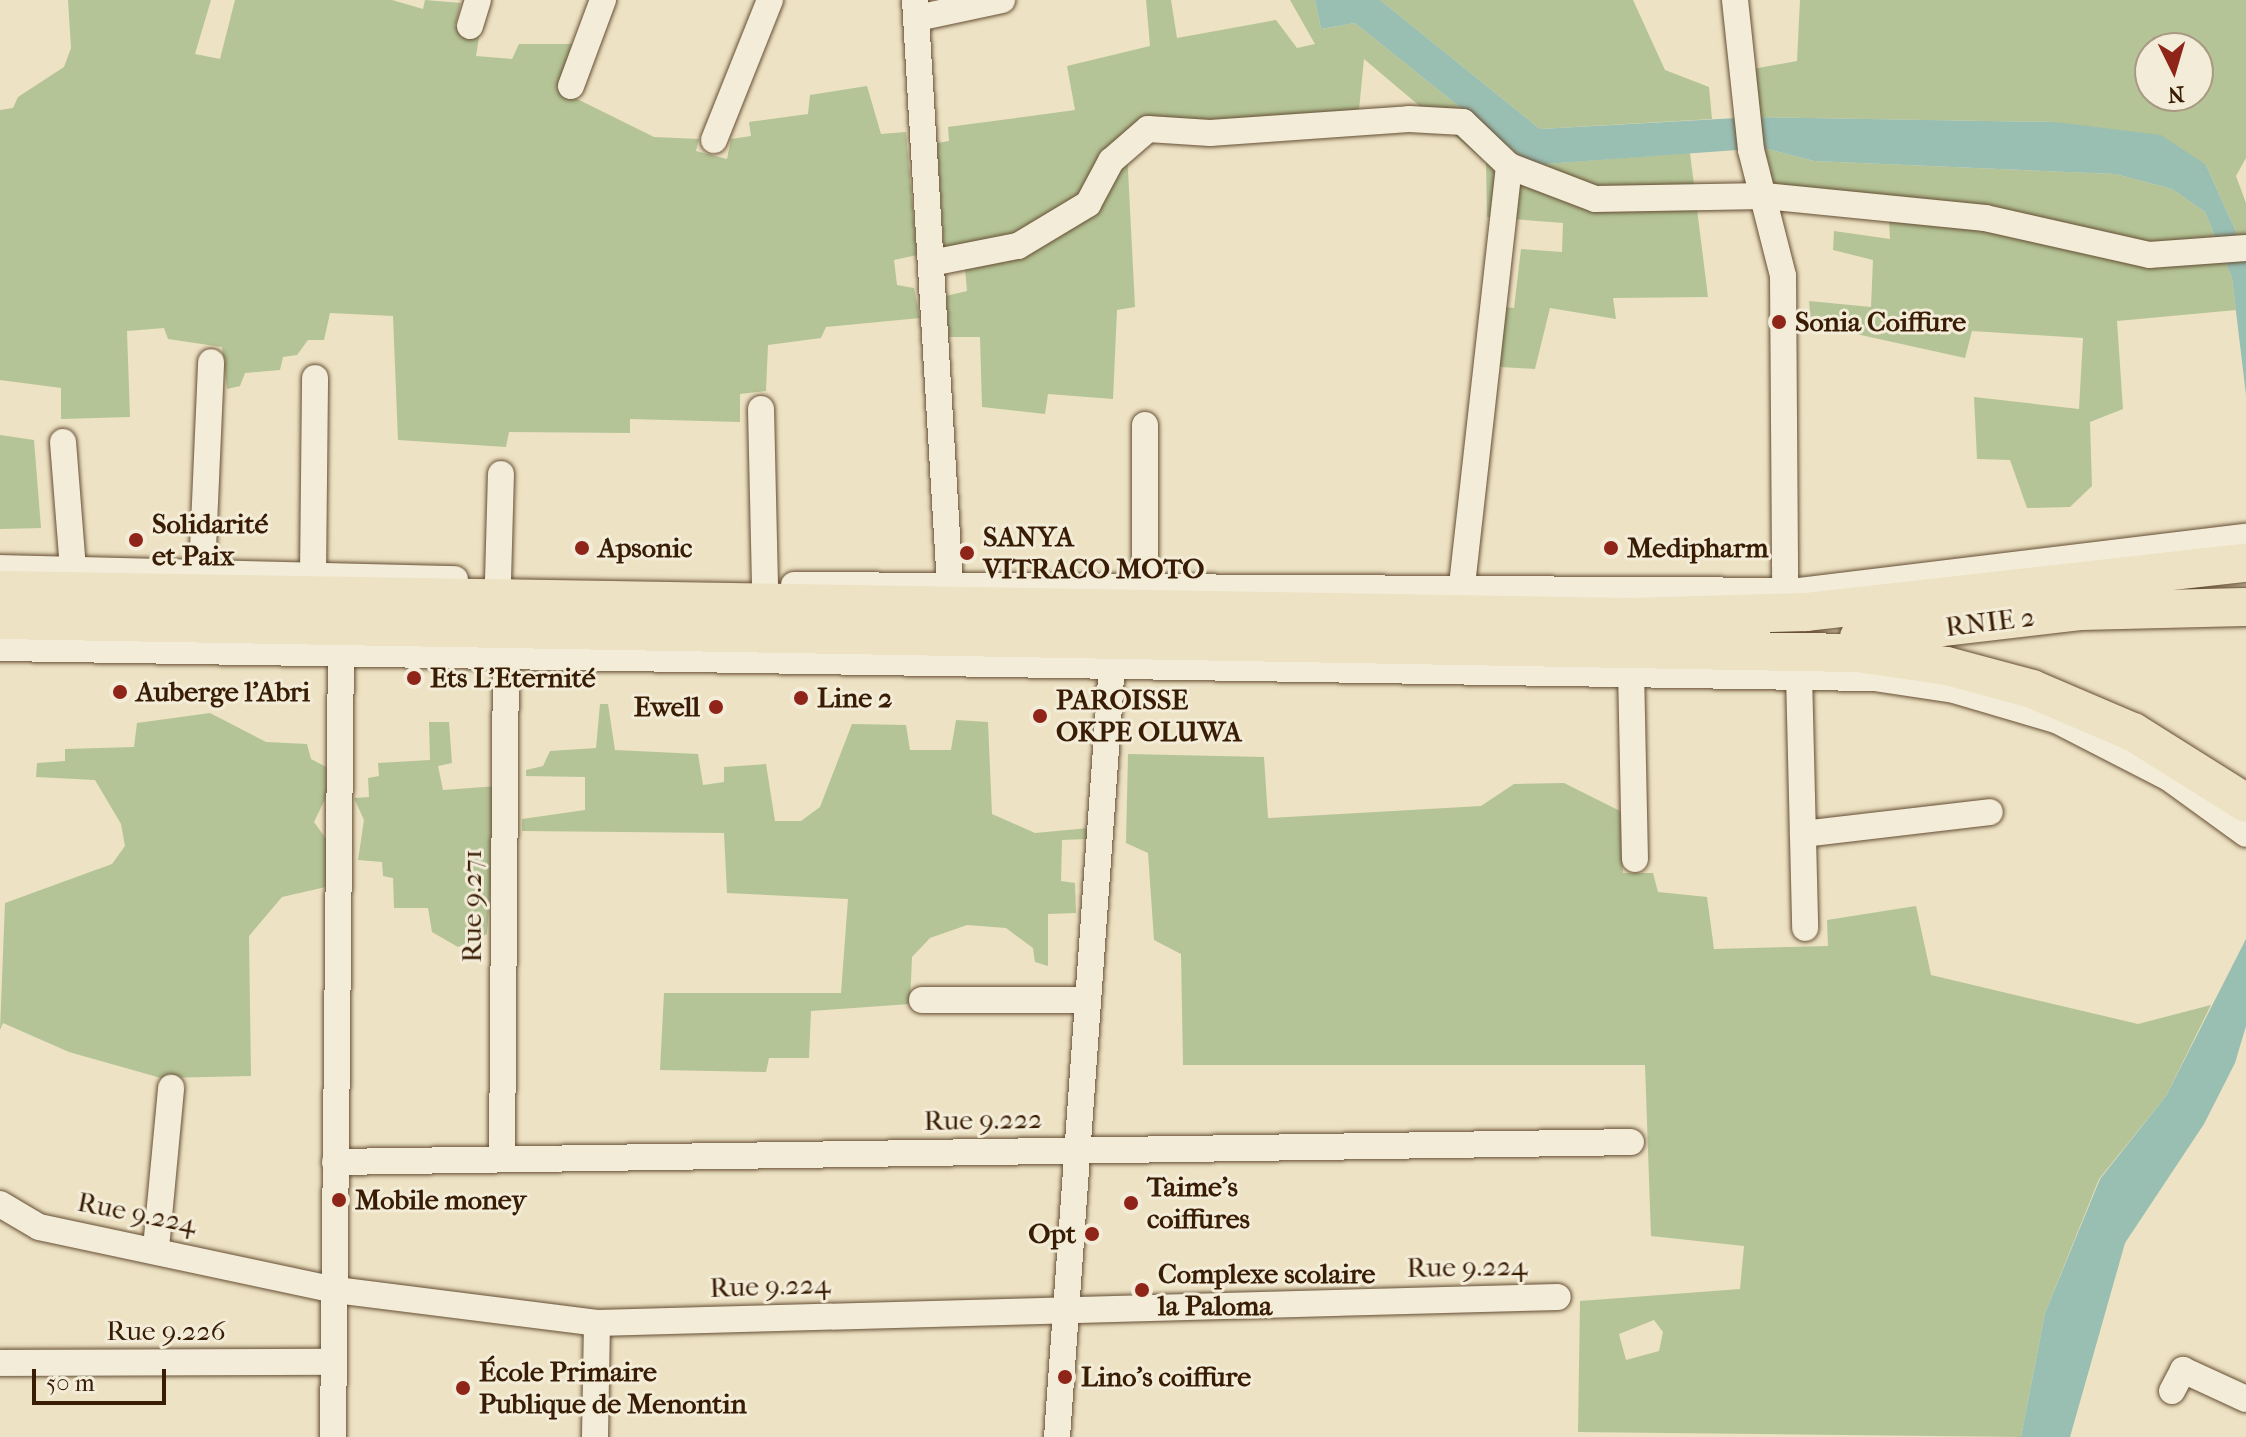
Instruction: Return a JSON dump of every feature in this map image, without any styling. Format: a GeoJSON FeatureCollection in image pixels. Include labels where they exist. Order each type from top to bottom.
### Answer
{"type":"FeatureCollection","features":[{"type":"Feature","properties":{"kind":"highway"},"geometry":{"type":"LineString","coordinates":[[0,590],[1630,617],[1806,612],[2246,563]]}},
{"type":"Feature","properties":{"kind":"highway"},"geometry":{"type":"LineString","coordinates":[[2136,576],[2246,582]]}},
{"type":"Feature","properties":{"kind":"highway","name":"RNIE 2"},"geometry":{"type":"LineString","coordinates":[[1735,648],[2079,611],[2246,607]]}},
{"type":"Feature","properties":{"kind":"highway"},"geometry":{"type":"LineString","coordinates":[[0,620],[1099,643],[1735,648],[1907,658],[1993,678],[2133,732],[2246,803]]}},
{"type":"Feature","properties":{"kind":"highway"},"geometry":{"type":"LineString","coordinates":[[1673,670],[1735,648]]}},
{"type":"Feature","properties":{"kind":"street"},"geometry":{"type":"LineString","coordinates":[[470,26],[478,0]]}},
{"type":"Feature","properties":{"kind":"street"},"geometry":{"type":"LineString","coordinates":[[571,86],[603,0]]}},
{"type":"Feature","properties":{"kind":"street"},"geometry":{"type":"LineString","coordinates":[[714,140],[770,0]]}},
{"type":"Feature","properties":{"kind":"street"},"geometry":{"type":"LineString","coordinates":[[950,585],[916,9],[1002,0]]}},
{"type":"Feature","properties":{"kind":"street"},"geometry":{"type":"LineString","coordinates":[[1735,0],[1751,150],[1783,276],[1785,586]]}},
{"type":"Feature","properties":{"kind":"street"},"geometry":{"type":"LineString","coordinates":[[931,263],[1018,246],[1088,204],[1111,161],[1148,129],[1463,122],[1509,166],[1595,199],[1765,196],[1985,218],[2149,255],[2246,248]]}},
{"type":"Feature","properties":{"kind":"street"},"geometry":{"type":"LineString","coordinates":[[1461,594],[1509,166]]}},
{"type":"Feature","properties":{"kind":"street"},"geometry":{"type":"LineString","coordinates":[[202,571],[211,362]]}},
{"type":"Feature","properties":{"kind":"street"},"geometry":{"type":"LineString","coordinates":[[313,575],[315,378]]}},
{"type":"Feature","properties":{"kind":"street"},"geometry":{"type":"LineString","coordinates":[[761,409],[765,585]]}},
{"type":"Feature","properties":{"kind":"street"},"geometry":{"type":"LineString","coordinates":[[1145,425],[1145,590]]}},
{"type":"Feature","properties":{"kind":"street"},"geometry":{"type":"LineString","coordinates":[[63,442],[73,569]]}},
{"type":"Feature","properties":{"kind":"street"},"geometry":{"type":"LineString","coordinates":[[498,580],[501,474]]}},
{"type":"Feature","properties":{"kind":"street"},"geometry":{"type":"LineString","coordinates":[[0,568],[765,585],[1461,594],[1853,587],[2246,537]]}},
{"type":"Feature","properties":{"kind":"street"},"geometry":{"type":"LineString","coordinates":[[0,648],[1631,669],[1799,674],[1954,690],[2043,716],[2136,759],[2246,834]]}},
{"type":"Feature","properties":{"kind":"street"},"geometry":{"type":"LineString","coordinates":[[333,1437],[341,651]]}},
{"type":"Feature","properties":{"kind":"street","name":"Rue 9.271"},"geometry":{"type":"LineString","coordinates":[[502,1159],[506,653]]}},
{"type":"Feature","properties":{"kind":"street"},"geometry":{"type":"LineString","coordinates":[[1057,1437],[1112,664]]}},
{"type":"Feature","properties":{"kind":"street"},"geometry":{"type":"LineString","coordinates":[[1631,669],[1635,859]]}},
{"type":"Feature","properties":{"kind":"street"},"geometry":{"type":"LineString","coordinates":[[1799,674],[1805,928]]}},
{"type":"Feature","properties":{"kind":"street"},"geometry":{"type":"LineString","coordinates":[[1803,834],[1990,812]]}},
{"type":"Feature","properties":{"kind":"street"},"geometry":{"type":"LineString","coordinates":[[922,1000],[1088,1000]]}},
{"type":"Feature","properties":{"kind":"street"},"geometry":{"type":"LineString","coordinates":[[156,1248],[171,1088]]}},
{"type":"Feature","properties":{"kind":"street","name":"Rue 9.222"},"geometry":{"type":"LineString","coordinates":[[335,1162],[1631,1142]]}},
{"type":"Feature","properties":{"kind":"street","name":"Rue 9.224"},"geometry":{"type":"LineString","coordinates":[[0,1204],[39,1227],[156,1248],[336,1290],[597,1323],[1558,1297]]}},
{"type":"Feature","properties":{"kind":"street"},"geometry":{"type":"LineString","coordinates":[[595,1437],[597,1323]]}},
{"type":"Feature","properties":{"kind":"street","name":"Rue 9.226"},"geometry":{"type":"LineString","coordinates":[[0,1363],[332,1362]]}},
{"type":"Feature","properties":{"kind":"street"},"geometry":{"type":"LineString","coordinates":[[2172,1391],[2183,1370],[2246,1399]]}},
{"type":"Feature","properties":{"kind":"green space"},"geometry":{"type":"Polygon","coordinates":[[[68,0],[211,0],[195,54],[220,59],[235,0],[392,0],[423,9],[425,0],[461,3],[455,26],[480,32],[476,56],[512,59],[519,44],[572,44],[557,89],[654,137],[699,139],[696,151],[727,159],[731,139],[751,136],[749,122],[808,114],[810,95],[867,86],[881,134],[906,132],[917,255],[894,260],[897,285],[914,288],[920,318],[826,327],[821,338],[768,345],[766,391],[740,394],[740,422],[630,419],[630,433],[509,432],[506,447],[398,440],[393,316],[330,313],[324,340],[308,340],[297,355],[283,357],[280,370],[245,373],[240,386],[227,389],[222,347],[168,339],[164,328],[127,331],[130,417],[61,419],[61,388],[0,380],[0,110],[13,108],[18,97],[64,67],[71,48],[68,0]]]}},
{"type":"Feature","properties":{"kind":"green space"},"geometry":{"type":"Polygon","coordinates":[[[1146,0],[1171,0],[1177,38],[1276,20],[1297,48],[1315,44],[1290,0],[1315,0],[1321,29],[1355,23],[1532,165],[1690,153],[1708,297],[1613,298],[1616,319],[1550,308],[1535,369],[1483,366],[1486,305],[1514,308],[1521,249],[1562,252],[1563,223],[1487,217],[1486,162],[1364,59],[1358,120],[1126,131],[1135,307],[1117,310],[1113,399],[1048,394],[1045,414],[982,407],[980,337],[949,337],[946,296],[967,291],[963,246],[944,249],[937,143],[949,141],[948,127],[1075,110],[1067,66],[1150,46],[1146,0]]]}},
{"type":"Feature","properties":{"kind":"green space"},"geometry":{"type":"Polygon","coordinates":[[[1380,0],[1633,0],[1665,70],[1709,87],[1712,119],[1540,129],[1380,0]]]}},
{"type":"Feature","properties":{"kind":"green space"},"geometry":{"type":"Polygon","coordinates":[[[1800,0],[2246,0],[2246,158],[2236,176],[2246,203],[2246,254],[2206,165],[2055,122],[1755,117],[1742,71],[1797,61],[1800,0]]]}},
{"type":"Feature","properties":{"kind":"green space"},"geometry":{"type":"Polygon","coordinates":[[[1764,148],[1814,161],[2115,174],[2172,189],[2205,212],[2232,278],[2236,310],[2117,321],[2123,409],[2090,422],[2092,486],[2070,507],[2027,508],[2010,460],[1977,459],[1974,397],[2079,409],[2083,338],[1972,331],[1965,358],[1811,324],[1809,301],[1871,307],[1873,260],[1833,250],[1834,231],[1890,239],[1889,220],[1745,187],[1745,176],[1771,171],[1764,148]]]}},
{"type":"Feature","properties":{"kind":"green space"},"geometry":{"type":"Polygon","coordinates":[[[0,435],[34,440],[41,528],[0,529],[0,435]]]}},
{"type":"Feature","properties":{"kind":"green space"},"geometry":{"type":"Polygon","coordinates":[[[600,704],[608,704],[615,750],[698,754],[703,785],[724,782],[724,767],[766,764],[775,821],[801,821],[820,807],[852,724],[906,725],[910,750],[951,750],[956,720],[988,722],[992,814],[1035,833],[1089,828],[1088,839],[1062,840],[1061,881],[1075,883],[1076,913],[1048,914],[1048,966],[1035,962],[1033,948],[1006,928],[967,925],[930,938],[912,957],[910,1004],[811,1011],[809,1058],[769,1058],[766,1072],[660,1070],[664,993],[841,993],[848,899],[727,893],[724,833],[522,831],[522,819],[585,810],[585,777],[526,776],[526,770],[543,766],[550,751],[596,748],[600,704]]]}},
{"type":"Feature","properties":{"kind":"green space"},"geometry":{"type":"Polygon","coordinates":[[[210,713],[266,742],[307,744],[311,759],[330,769],[330,789],[314,822],[332,847],[330,886],[282,897],[249,936],[251,1076],[161,1078],[69,1052],[3,1023],[0,1030],[5,903],[112,864],[125,846],[121,824],[95,780],[36,777],[37,763],[65,761],[65,749],[134,747],[137,723],[210,713]]]}},
{"type":"Feature","properties":{"kind":"green space"},"geometry":{"type":"Polygon","coordinates":[[[429,722],[449,722],[452,763],[438,766],[443,790],[498,786],[487,934],[458,947],[432,932],[428,908],[394,908],[393,878],[383,876],[382,862],[358,860],[364,820],[354,798],[369,797],[368,778],[379,776],[378,763],[430,760],[429,722]]]}},
{"type":"Feature","properties":{"kind":"green space"},"geometry":{"type":"Polygon","coordinates":[[[1128,754],[1264,757],[1268,818],[1481,806],[1514,784],[1564,783],[1620,811],[1623,873],[1653,873],[1658,892],[1707,897],[1714,949],[1828,946],[1827,920],[1916,906],[1931,975],[2138,1024],[2211,1005],[2166,1096],[2099,1179],[2045,1313],[2021,1437],[1578,1432],[1580,1301],[1740,1289],[1744,1246],[1651,1236],[1645,1065],[1183,1065],[1181,954],[1154,940],[1148,853],[1126,843],[1128,754]],[[1654,1320],[1619,1334],[1626,1360],[1659,1351],[1663,1332],[1654,1320]]]}},
{"type":"Feature","properties":{"kind":"water"},"geometry":{"type":"Polygon","coordinates":[[[1315,0],[1380,0],[1540,129],[1755,117],[2055,122],[2161,135],[2206,165],[2246,254],[2246,395],[2232,278],[2205,212],[2172,189],[2115,174],[1814,161],[1764,148],[1532,165],[1355,23],[1321,29],[1315,0]]]}},
{"type":"Feature","properties":{"kind":"water"},"geometry":{"type":"Polygon","coordinates":[[[2246,939],[2246,1026],[2235,1063],[2204,1124],[2125,1243],[2070,1437],[2021,1437],[2045,1313],[2100,1179],[2166,1096],[2246,939]]]}},
{"type":"Feature","properties":{"kind":"place","name":"Sonia Coiffure"},"geometry":{"type":"Point","coordinates":[1779,322]}},
{"type":"Feature","properties":{"kind":"place","name":"Solidarité et Paix"},"geometry":{"type":"Point","coordinates":[136,540]}},
{"type":"Feature","properties":{"kind":"place","name":"Apsonic"},"geometry":{"type":"Point","coordinates":[582,548]}},
{"type":"Feature","properties":{"kind":"place","name":"Medipharm"},"geometry":{"type":"Point","coordinates":[1611,548]}},
{"type":"Feature","properties":{"kind":"place","name":"SANYA VITRACO MOTO"},"geometry":{"type":"Point","coordinates":[967,553]}},
{"type":"Feature","properties":{"kind":"place","name":"Ets L'Eternité"},"geometry":{"type":"Point","coordinates":[414,678]}},
{"type":"Feature","properties":{"kind":"place","name":"Auberge l'Abri"},"geometry":{"type":"Point","coordinates":[120,692]}},
{"type":"Feature","properties":{"kind":"place","name":"Line 2"},"geometry":{"type":"Point","coordinates":[801,698]}},
{"type":"Feature","properties":{"kind":"place","name":"Ewell"},"geometry":{"type":"Point","coordinates":[716,707]}},
{"type":"Feature","properties":{"kind":"place","name":"PAROISSE OKPE OLUWA"},"geometry":{"type":"Point","coordinates":[1040,716]}},
{"type":"Feature","properties":{"kind":"place","name":"Mobile money"},"geometry":{"type":"Point","coordinates":[339,1200]}},
{"type":"Feature","properties":{"kind":"place","name":"Taime’s coiffures"},"geometry":{"type":"Point","coordinates":[1131,1203]}},
{"type":"Feature","properties":{"kind":"place","name":"Opt"},"geometry":{"type":"Point","coordinates":[1092,1234]}},
{"type":"Feature","properties":{"kind":"place","name":"Complexe scolaire la Paloma"},"geometry":{"type":"Point","coordinates":[1142,1290]}},
{"type":"Feature","properties":{"kind":"place","name":"Lino’s coiffure"},"geometry":{"type":"Point","coordinates":[1065,1377]}},
{"type":"Feature","properties":{"kind":"place","name":"École Primaire Publique de Menontin"},"geometry":{"type":"Point","coordinates":[463,1388]}}]}
